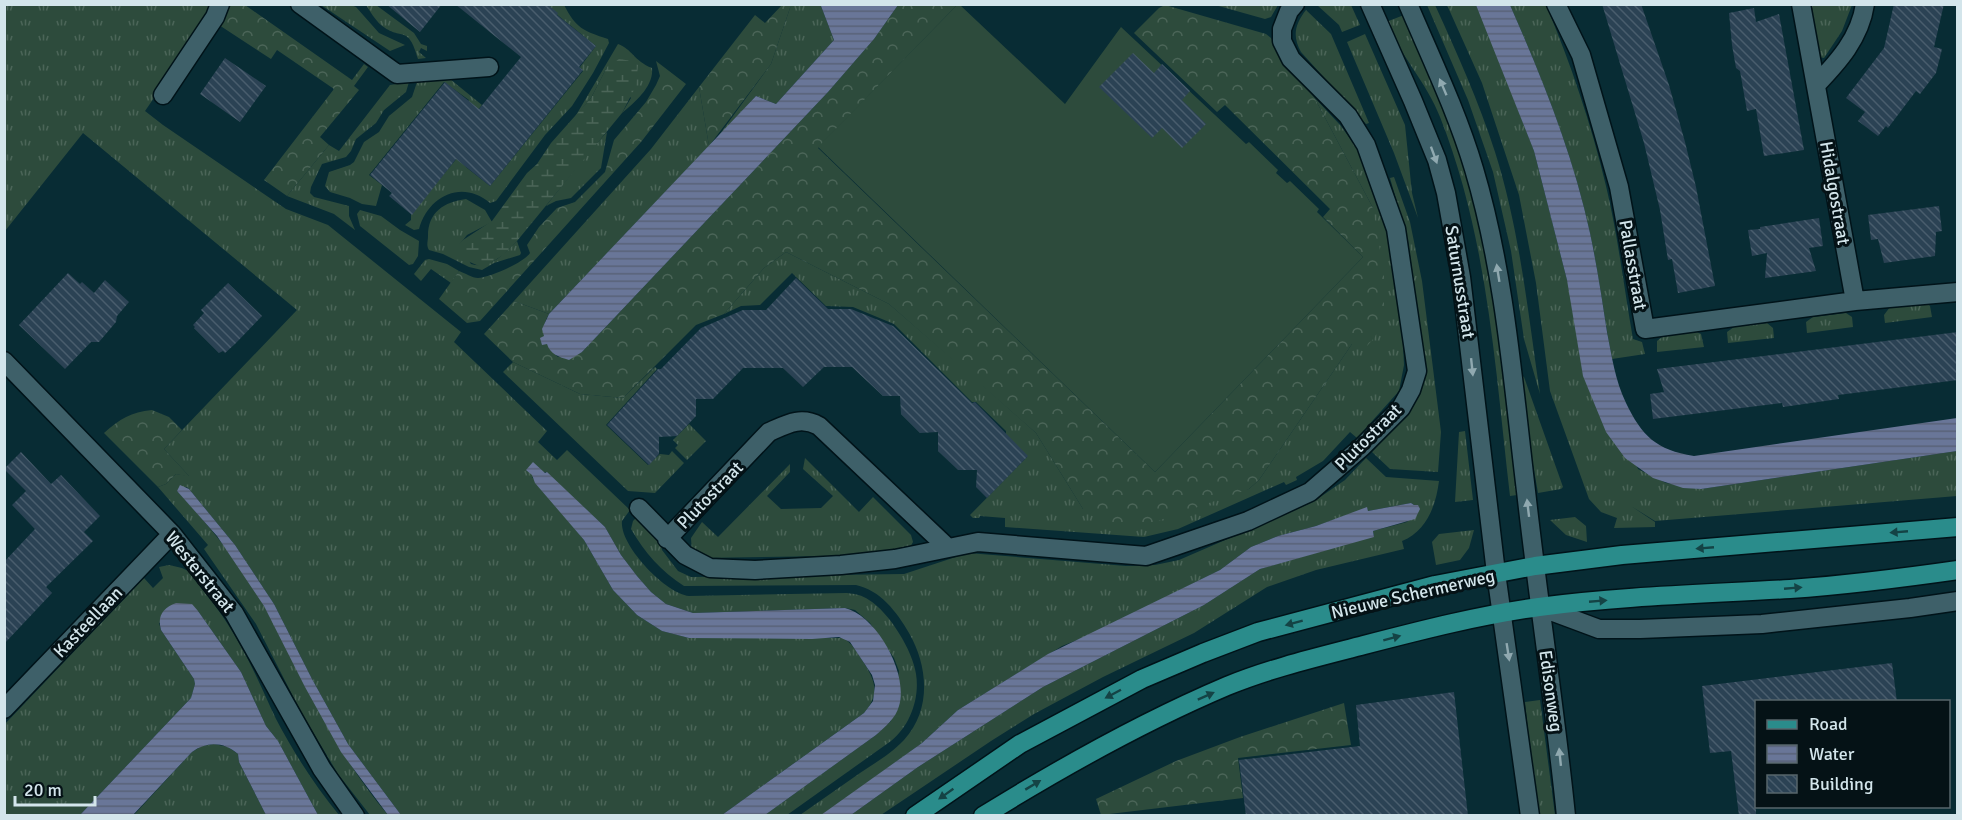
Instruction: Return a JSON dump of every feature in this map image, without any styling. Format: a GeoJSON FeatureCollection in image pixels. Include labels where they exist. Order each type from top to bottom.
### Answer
{"type":"FeatureCollection","features":[{"type":"Feature","properties":{"kind":"main road","name":"Nieuwe Schermerweg"},"geometry":{"type":"LineString","coordinates":[[915,816],[1020,744],[1142,679],[1258,632],[1435,585],[1535,566],[1622,555],[1958,527]]}},
{"type":"Feature","properties":{"kind":"main road","name":"Nieuwe Schermerweg"},"geometry":{"type":"LineString","coordinates":[[983,816],[1065,765],[1166,714],[1228,686],[1275,669],[1412,633],[1502,612],[1597,600],[1793,588],[1958,570]]}},
{"type":"Feature","properties":{"kind":"street"},"geometry":{"type":"LineString","coordinates":[[163,95],[215,17],[220,4]]}},
{"type":"Feature","properties":{"kind":"street"},"geometry":{"type":"LineString","coordinates":[[300,4],[398,74],[489,67]]}},
{"type":"Feature","properties":{"kind":"street","name":"Plutostraat"},"geometry":{"type":"LineString","coordinates":[[947,547],[819,426],[809,420],[789,423],[770,432],[667,539],[685,555],[710,568],[755,570],[895,559],[978,542],[1146,556],[1248,521],[1310,492],[1362,447],[1401,408],[1411,390],[1417,371],[1396,229],[1366,145],[1348,116],[1291,59],[1282,41],[1282,29],[1289,11],[1295,4]]}},
{"type":"Feature","properties":{"kind":"street","name":"Saturnusstraat"},"geometry":{"type":"LineString","coordinates":[[1370,4],[1437,160],[1446,193],[1461,277],[1496,573]]}},
{"type":"Feature","properties":{"kind":"street","name":"Saturnusstraat"},"geometry":{"type":"LineString","coordinates":[[1408,4],[1451,106],[1474,168],[1491,237],[1507,331],[1535,566]]}},
{"type":"Feature","properties":{"kind":"street","name":"Pallasstraat"},"geometry":{"type":"LineString","coordinates":[[1556,4],[1581,55],[1619,187],[1645,329],[1855,301],[1958,292]]}},
{"type":"Feature","properties":{"kind":"street","name":"Hidalgostraat"},"geometry":{"type":"LineString","coordinates":[[1801,4],[1855,301]]}},
{"type":"Feature","properties":{"kind":"street"},"geometry":{"type":"LineString","coordinates":[[1816,85],[1839,62],[1852,42],[1865,4]]}},
{"type":"Feature","properties":{"kind":"street","name":"Westerstraat"},"geometry":{"type":"LineString","coordinates":[[4,361],[171,534],[234,613],[322,769],[355,816]]}},
{"type":"Feature","properties":{"kind":"street"},"geometry":{"type":"LineString","coordinates":[[639,508],[667,539]]}},
{"type":"Feature","properties":{"kind":"street","name":"Kasteellaan"},"geometry":{"type":"LineString","coordinates":[[4,710],[171,534]]}},
{"type":"Feature","properties":{"kind":"street","name":"Edisonweg"},"geometry":{"type":"LineString","coordinates":[[1535,566],[1554,702],[1566,816]]}},
{"type":"Feature","properties":{"kind":"street","name":"Edisonweg"},"geometry":{"type":"LineString","coordinates":[[1496,573],[1530,816]]}},
{"type":"Feature","properties":{"kind":"street","name":"Nieuwe Schermerweg"},"geometry":{"type":"LineString","coordinates":[[1540,607],[1599,629],[1640,629],[1762,624],[1958,601]]}},
{"type":"Feature","properties":{"kind":"green space"},"geometry":{"type":"Polygon","coordinates":[[[4,5],[213,6],[211,15],[145,111],[286,209],[328,225],[461,332],[454,342],[547,431],[538,442],[557,460],[567,450],[630,510],[622,521],[628,543],[646,567],[668,587],[689,596],[847,593],[864,597],[877,606],[899,633],[910,654],[916,674],[915,702],[908,720],[898,735],[787,815],[765,815],[876,735],[891,721],[899,671],[894,658],[870,623],[855,610],[845,608],[693,613],[666,604],[637,576],[621,555],[605,527],[546,472],[532,477],[584,540],[613,590],[637,615],[662,631],[689,638],[843,638],[854,648],[873,680],[873,699],[864,713],[722,815],[401,815],[348,744],[274,604],[235,545],[187,487],[177,491],[213,532],[246,576],[265,607],[336,741],[388,815],[370,815],[338,774],[301,712],[256,624],[204,549],[208,545],[158,487],[166,484],[176,474],[189,476],[164,449],[297,310],[83,133],[5,231],[4,5]]]}},
{"type":"Feature","properties":{"kind":"green space"},"geometry":{"type":"Polygon","coordinates":[[[224,5],[245,5],[352,80],[364,64],[368,67],[354,86],[359,90],[320,137],[329,145],[287,196],[264,180],[334,89],[277,50],[271,59],[219,25],[224,5]]]}},
{"type":"Feature","properties":{"kind":"green space"},"geometry":{"type":"Polygon","coordinates":[[[321,5],[356,7],[379,33],[405,45],[390,51],[321,5]]]}},
{"type":"Feature","properties":{"kind":"green space"},"geometry":{"type":"Polygon","coordinates":[[[366,5],[376,5],[414,33],[421,44],[427,46],[427,51],[421,48],[419,52],[426,58],[418,59],[411,41],[404,35],[381,25],[366,5]]]}},
{"type":"Feature","properties":{"kind":"green space"},"geometry":{"type":"Polygon","coordinates":[[[545,5],[564,5],[572,19],[581,28],[608,39],[609,43],[593,73],[572,106],[545,135],[496,201],[490,203],[468,192],[458,192],[438,200],[423,217],[419,229],[414,230],[405,225],[411,220],[411,214],[458,157],[467,168],[490,186],[583,71],[580,67],[596,46],[545,5]]]}},
{"type":"Feature","properties":{"kind":"green space"},"geometry":{"type":"Polygon","coordinates":[[[782,5],[791,5],[771,64],[709,146],[699,87],[755,15],[765,23],[782,5]]]}},
{"type":"Feature","properties":{"kind":"green space"},"geometry":{"type":"Polygon","coordinates":[[[791,5],[823,5],[821,6],[834,40],[776,104],[756,96],[717,138],[771,64],[791,5]]]}},
{"type":"Feature","properties":{"kind":"green space"},"geometry":{"type":"Polygon","coordinates":[[[898,5],[957,5],[818,148],[1155,472],[1363,257],[1323,217],[1330,209],[1225,105],[1217,112],[1134,33],[1165,5],[1266,34],[1271,38],[1281,59],[1314,97],[1373,208],[1384,275],[1384,312],[1375,337],[1367,346],[1352,344],[1259,480],[1249,489],[1152,523],[1128,527],[1104,523],[1083,509],[1036,433],[889,304],[786,252],[764,268],[724,314],[696,325],[623,398],[580,394],[513,362],[484,334],[514,301],[549,314],[544,326],[545,337],[550,348],[558,357],[582,352],[828,92],[874,39],[898,5]]]}},
{"type":"Feature","properties":{"kind":"green space"},"geometry":{"type":"Polygon","coordinates":[[[957,5],[960,5],[1065,104],[1121,27],[1246,144],[1249,142],[1278,170],[1276,173],[1287,183],[1290,181],[1319,209],[1317,212],[1363,257],[1155,472],[818,147],[957,5]]]}},
{"type":"Feature","properties":{"kind":"green space"},"geometry":{"type":"Polygon","coordinates":[[[1215,5],[1278,5],[1271,17],[1265,19],[1215,5]]]}},
{"type":"Feature","properties":{"kind":"green space"},"geometry":{"type":"Polygon","coordinates":[[[1317,5],[1351,5],[1360,25],[1342,32],[1339,25],[1317,5]]]}},
{"type":"Feature","properties":{"kind":"green space"},"geometry":{"type":"Polygon","coordinates":[[[1427,5],[1435,5],[1459,59],[1489,133],[1504,182],[1517,242],[1540,394],[1524,339],[1511,251],[1493,172],[1468,100],[1427,5]]]}},
{"type":"Feature","properties":{"kind":"green space"},"geometry":{"type":"Polygon","coordinates":[[[1447,5],[1476,5],[1485,24],[1534,151],[1567,280],[1638,469],[1666,483],[1701,489],[1957,451],[1957,496],[1655,521],[1631,506],[1655,522],[1655,527],[1614,528],[1617,518],[1601,512],[1589,499],[1550,391],[1536,283],[1519,195],[1482,83],[1447,5]]]}},
{"type":"Feature","properties":{"kind":"green space"},"geometry":{"type":"Polygon","coordinates":[[[1510,5],[1546,5],[1564,49],[1580,94],[1606,186],[1633,339],[1642,342],[1645,354],[1612,359],[1593,248],[1575,174],[1545,88],[1510,5]]]}},
{"type":"Feature","properties":{"kind":"green space"},"geometry":{"type":"Polygon","coordinates":[[[1810,5],[1852,5],[1842,31],[1824,58],[1819,57],[1810,5]]]}},
{"type":"Feature","properties":{"kind":"green space"},"geometry":{"type":"Polygon","coordinates":[[[1306,10],[1331,34],[1369,123],[1366,124],[1301,52],[1296,41],[1296,30],[1306,10]]]}},
{"type":"Feature","properties":{"kind":"green space"},"geometry":{"type":"Polygon","coordinates":[[[1404,15],[1444,104],[1472,190],[1496,303],[1517,495],[1510,496],[1494,352],[1469,209],[1456,163],[1435,105],[1386,22],[1404,15]]]}},
{"type":"Feature","properties":{"kind":"green space"},"geometry":{"type":"Polygon","coordinates":[[[1365,34],[1405,125],[1412,193],[1418,218],[1394,153],[1347,42],[1365,34]]]}},
{"type":"Feature","properties":{"kind":"green space"},"geometry":{"type":"Polygon","coordinates":[[[618,44],[652,68],[647,87],[638,99],[622,113],[631,98],[607,67],[591,98],[575,117],[618,44]]]}},
{"type":"Feature","properties":{"kind":"green space"},"geometry":{"type":"Polygon","coordinates":[[[619,59],[632,61],[638,65],[636,86],[622,113],[503,255],[486,266],[479,266],[465,260],[458,250],[458,245],[492,221],[551,143],[591,98],[607,67],[619,59]]]}},
{"type":"Feature","properties":{"kind":"green space"},"geometry":{"type":"Polygon","coordinates":[[[656,61],[686,84],[641,142],[480,321],[467,323],[439,299],[459,271],[473,277],[483,277],[506,269],[527,257],[530,253],[527,245],[539,227],[557,208],[575,202],[605,172],[614,140],[646,102],[656,85],[660,76],[656,61]]]}},
{"type":"Feature","properties":{"kind":"green space"},"geometry":{"type":"Polygon","coordinates":[[[450,79],[482,105],[477,111],[467,103],[469,100],[444,82],[369,175],[382,185],[376,206],[362,204],[330,192],[325,186],[329,172],[354,162],[364,142],[379,132],[389,116],[412,97],[417,82],[450,79]]]}},
{"type":"Feature","properties":{"kind":"green space"},"geometry":{"type":"Polygon","coordinates":[[[409,82],[406,92],[384,110],[376,123],[356,139],[346,157],[322,164],[311,187],[310,193],[314,197],[349,206],[349,216],[355,230],[334,214],[287,196],[329,145],[339,151],[390,85],[409,82]]]}},
{"type":"Feature","properties":{"kind":"green space"},"geometry":{"type":"Polygon","coordinates":[[[699,87],[709,146],[549,314],[514,301],[651,149],[699,87]]]}},
{"type":"Feature","properties":{"kind":"green space"},"geometry":{"type":"Polygon","coordinates":[[[1314,97],[1341,126],[1358,150],[1387,234],[1403,344],[1404,365],[1399,391],[1357,438],[1350,432],[1323,461],[1296,477],[1297,480],[1286,485],[1284,482],[1178,529],[1144,537],[1005,527],[1005,518],[980,516],[973,518],[970,515],[1027,457],[1006,435],[1006,431],[976,402],[972,402],[894,324],[853,307],[826,306],[792,273],[760,305],[741,306],[724,314],[764,268],[786,252],[889,304],[970,374],[1036,433],[1083,509],[1249,489],[1259,480],[1352,344],[1373,208],[1314,97]]]}},
{"type":"Feature","properties":{"kind":"green space"},"geometry":{"type":"Polygon","coordinates":[[[607,132],[601,168],[571,198],[546,206],[587,154],[607,132]]]}},
{"type":"Feature","properties":{"kind":"green space"},"geometry":{"type":"Polygon","coordinates":[[[1394,177],[1410,222],[1422,281],[1441,432],[1438,472],[1390,469],[1372,452],[1402,419],[1424,370],[1423,345],[1408,241],[1390,178],[1394,177]]]}},
{"type":"Feature","properties":{"kind":"green space"},"geometry":{"type":"Polygon","coordinates":[[[466,199],[485,210],[492,222],[467,235],[459,245],[471,264],[491,263],[517,241],[520,255],[494,263],[482,270],[429,250],[427,245],[429,228],[434,215],[444,206],[466,199]]]}},
{"type":"Feature","properties":{"kind":"green space"},"geometry":{"type":"Polygon","coordinates":[[[360,210],[381,216],[419,241],[418,256],[413,264],[409,265],[360,226],[357,214],[360,210]]]}},
{"type":"Feature","properties":{"kind":"green space"},"geometry":{"type":"Polygon","coordinates":[[[425,260],[447,264],[459,271],[451,283],[431,269],[421,281],[414,274],[425,260]]]}},
{"type":"Feature","properties":{"kind":"green space"},"geometry":{"type":"Polygon","coordinates":[[[1927,303],[1930,306],[1932,317],[1885,323],[1884,315],[1890,307],[1927,303]]]}},
{"type":"Feature","properties":{"kind":"green space"},"geometry":{"type":"Polygon","coordinates":[[[1846,313],[1852,317],[1853,327],[1807,333],[1806,322],[1813,317],[1846,313]]]}},
{"type":"Feature","properties":{"kind":"green space"},"geometry":{"type":"Polygon","coordinates":[[[1767,323],[1773,328],[1774,338],[1728,343],[1727,332],[1734,327],[1767,323]]]}},
{"type":"Feature","properties":{"kind":"green space"},"geometry":{"type":"Polygon","coordinates":[[[1697,332],[1701,334],[1704,347],[1657,352],[1657,341],[1663,336],[1697,332]]]}},
{"type":"Feature","properties":{"kind":"green space"},"geometry":{"type":"Polygon","coordinates":[[[513,362],[580,394],[623,398],[655,367],[657,369],[606,425],[648,465],[660,454],[669,455],[672,451],[684,463],[655,493],[628,491],[503,372],[513,362]]]}},
{"type":"Feature","properties":{"kind":"green space"},"geometry":{"type":"Polygon","coordinates":[[[1521,375],[1524,377],[1563,487],[1561,489],[1538,493],[1518,378],[1521,375]]]}},
{"type":"Feature","properties":{"kind":"green space"},"geometry":{"type":"Polygon","coordinates":[[[152,410],[169,417],[182,430],[164,449],[190,477],[176,474],[166,484],[158,487],[104,433],[126,417],[152,410]]]}},
{"type":"Feature","properties":{"kind":"green space"},"geometry":{"type":"Polygon","coordinates":[[[689,424],[706,441],[687,460],[675,448],[678,445],[673,440],[689,424]]]}},
{"type":"Feature","properties":{"kind":"green space"},"geometry":{"type":"Polygon","coordinates":[[[1465,431],[1473,500],[1455,502],[1459,432],[1465,431]]]}},
{"type":"Feature","properties":{"kind":"green space"},"geometry":{"type":"Polygon","coordinates":[[[805,458],[859,512],[873,497],[911,535],[913,542],[909,549],[899,555],[698,558],[692,554],[691,538],[702,522],[718,537],[790,464],[790,472],[767,496],[781,509],[821,508],[833,496],[803,469],[805,458]]]}},
{"type":"Feature","properties":{"kind":"green space"},"geometry":{"type":"Polygon","coordinates":[[[1366,458],[1386,477],[1439,481],[1429,516],[1418,531],[1402,541],[1404,549],[1316,570],[1267,587],[1194,633],[1103,677],[1034,714],[881,815],[851,815],[918,767],[1043,687],[1204,605],[1260,569],[1374,536],[1373,531],[1407,522],[1418,510],[1416,506],[1411,503],[1368,511],[1367,508],[1316,526],[1278,536],[1251,547],[1220,570],[1092,634],[1062,646],[958,710],[922,743],[821,816],[800,815],[894,749],[913,728],[919,715],[923,701],[923,673],[915,646],[904,625],[880,597],[856,585],[684,586],[654,561],[631,529],[637,517],[659,537],[662,550],[678,571],[691,577],[904,574],[968,553],[1126,566],[1155,565],[1179,560],[1313,502],[1345,480],[1366,458]]]}},
{"type":"Feature","properties":{"kind":"green space"},"geometry":{"type":"Polygon","coordinates":[[[1575,517],[1586,526],[1587,542],[1566,535],[1550,520],[1575,517]]]}},
{"type":"Feature","properties":{"kind":"green space"},"geometry":{"type":"Polygon","coordinates":[[[1474,530],[1469,548],[1460,560],[1436,565],[1432,542],[1439,534],[1474,530]]]}},
{"type":"Feature","properties":{"kind":"green space"},"geometry":{"type":"Polygon","coordinates":[[[169,565],[190,572],[223,617],[235,635],[290,744],[313,781],[339,815],[318,815],[278,741],[266,726],[241,672],[198,611],[159,623],[161,630],[194,679],[191,698],[80,815],[5,815],[4,725],[144,578],[153,588],[163,578],[159,567],[169,565]]]}},
{"type":"Feature","properties":{"kind":"green space"},"geometry":{"type":"Polygon","coordinates":[[[1540,700],[1555,815],[1537,815],[1525,702],[1540,700]]]}},
{"type":"Feature","properties":{"kind":"green space"},"geometry":{"type":"Polygon","coordinates":[[[1344,703],[1351,745],[1238,758],[1243,798],[1101,815],[1096,799],[1176,761],[1240,737],[1344,703]]]}},
{"type":"Feature","properties":{"kind":"green space"},"geometry":{"type":"Polygon","coordinates":[[[214,744],[228,747],[238,754],[239,762],[266,815],[133,816],[192,752],[202,746],[214,744]]]}},
{"type":"Feature","properties":{"kind":"water"},"geometry":{"type":"Polygon","coordinates":[[[823,4],[898,5],[874,39],[828,92],[582,352],[569,360],[553,353],[547,344],[542,345],[540,338],[544,336],[542,329],[549,314],[756,96],[776,104],[834,40],[821,6],[823,4]]]}},
{"type":"Feature","properties":{"kind":"water"},"geometry":{"type":"Polygon","coordinates":[[[1476,5],[1510,5],[1534,60],[1566,145],[1583,204],[1619,386],[1632,415],[1652,440],[1670,450],[1694,456],[1957,418],[1957,451],[1701,489],[1683,488],[1653,478],[1625,458],[1606,432],[1583,376],[1567,280],[1534,151],[1476,5]]]}},
{"type":"Feature","properties":{"kind":"water"},"geometry":{"type":"Polygon","coordinates":[[[533,462],[545,473],[547,472],[605,527],[621,555],[637,576],[666,604],[693,613],[845,608],[857,613],[879,634],[895,663],[901,693],[898,710],[893,718],[876,735],[765,815],[722,815],[864,713],[873,701],[875,685],[872,675],[850,642],[839,637],[812,639],[689,638],[662,631],[637,615],[613,590],[584,540],[526,470],[533,462]]]}},
{"type":"Feature","properties":{"kind":"water"},"geometry":{"type":"Polygon","coordinates":[[[180,485],[189,489],[235,545],[274,604],[348,744],[401,815],[388,815],[341,752],[264,606],[217,536],[177,491],[180,485]]]}},
{"type":"Feature","properties":{"kind":"water"},"geometry":{"type":"Polygon","coordinates":[[[1411,503],[1418,505],[1420,509],[1415,519],[1373,531],[1374,537],[1260,569],[1204,605],[1043,687],[918,767],[851,815],[821,815],[922,743],[958,710],[1048,654],[1220,570],[1251,547],[1367,507],[1368,511],[1411,503]]]}},
{"type":"Feature","properties":{"kind":"water"},"geometry":{"type":"Polygon","coordinates":[[[176,603],[192,604],[241,672],[266,726],[278,741],[318,815],[266,815],[239,762],[238,754],[227,747],[215,744],[198,748],[192,752],[133,815],[80,815],[191,698],[194,679],[161,630],[160,625],[162,613],[176,603]]]}},
{"type":"Feature","properties":{"kind":"building"},"geometry":{"type":"Polygon","coordinates":[[[386,4],[442,4],[420,32],[386,4]]]}},
{"type":"Feature","properties":{"kind":"building"},"geometry":{"type":"Polygon","coordinates":[[[455,4],[547,4],[558,13],[557,15],[596,46],[579,67],[583,70],[490,186],[456,159],[412,215],[389,196],[392,193],[370,175],[445,82],[479,109],[521,57],[455,4]]]}},
{"type":"Feature","properties":{"kind":"building"},"geometry":{"type":"Polygon","coordinates":[[[1602,4],[1641,4],[1669,85],[1685,142],[1715,286],[1678,293],[1672,259],[1668,260],[1660,210],[1644,143],[1602,4]]]}},
{"type":"Feature","properties":{"kind":"building"},"geometry":{"type":"Polygon","coordinates":[[[1894,4],[1944,4],[1934,47],[1942,49],[1936,73],[1920,94],[1916,91],[1888,128],[1886,126],[1878,136],[1858,121],[1865,112],[1846,98],[1884,48],[1894,4]]]}},
{"type":"Feature","properties":{"kind":"building"},"geometry":{"type":"Polygon","coordinates":[[[1754,8],[1756,22],[1779,14],[1804,150],[1764,156],[1756,109],[1747,111],[1740,71],[1736,68],[1729,13],[1754,8]]]}},
{"type":"Feature","properties":{"kind":"building"},"geometry":{"type":"Polygon","coordinates":[[[1133,53],[1154,73],[1162,64],[1190,91],[1182,100],[1206,124],[1182,148],[1162,128],[1152,138],[1099,87],[1133,53]]]}},
{"type":"Feature","properties":{"kind":"building"},"geometry":{"type":"Polygon","coordinates":[[[225,58],[266,86],[240,122],[200,94],[225,58]]]}},
{"type":"Feature","properties":{"kind":"building"},"geometry":{"type":"Polygon","coordinates":[[[1939,206],[1942,231],[1936,232],[1935,256],[1884,263],[1878,239],[1871,240],[1868,215],[1939,206]]]}},
{"type":"Feature","properties":{"kind":"building"},"geometry":{"type":"Polygon","coordinates":[[[1819,218],[1823,246],[1809,248],[1816,271],[1765,278],[1767,253],[1752,256],[1748,230],[1819,218]]]}},
{"type":"Feature","properties":{"kind":"building"},"geometry":{"type":"Polygon","coordinates":[[[68,273],[94,293],[105,280],[129,302],[99,342],[91,342],[65,369],[19,325],[68,273]]]}},
{"type":"Feature","properties":{"kind":"building"},"geometry":{"type":"Polygon","coordinates":[[[796,278],[828,309],[851,309],[893,326],[972,403],[975,402],[1028,456],[987,498],[976,487],[977,470],[958,470],[938,451],[938,432],[920,433],[901,414],[900,396],[883,396],[852,367],[824,367],[803,387],[783,368],[743,368],[713,399],[696,399],[696,416],[677,436],[659,437],[659,454],[649,465],[607,425],[658,369],[661,369],[701,328],[743,310],[766,310],[796,278]]]}},
{"type":"Feature","properties":{"kind":"building"},"geometry":{"type":"Polygon","coordinates":[[[228,283],[262,316],[225,353],[223,351],[219,353],[193,325],[204,313],[201,310],[228,283]]]}},
{"type":"Feature","properties":{"kind":"building"},"geometry":{"type":"Polygon","coordinates":[[[1958,332],[1958,380],[1838,395],[1839,399],[1783,407],[1782,403],[1653,419],[1650,394],[1664,392],[1657,369],[1958,332]]]}},
{"type":"Feature","properties":{"kind":"building"},"geometry":{"type":"Polygon","coordinates":[[[21,452],[51,484],[61,475],[100,516],[84,532],[93,541],[46,587],[52,593],[4,644],[4,562],[35,529],[12,505],[26,491],[4,469],[21,452]]]}},
{"type":"Feature","properties":{"kind":"building"},"geometry":{"type":"Polygon","coordinates":[[[1892,663],[1897,700],[1755,700],[1756,816],[1739,816],[1731,751],[1710,753],[1702,686],[1892,663]]]}},
{"type":"Feature","properties":{"kind":"building"},"geometry":{"type":"Polygon","coordinates":[[[1454,692],[1468,816],[1246,816],[1239,760],[1360,746],[1356,705],[1454,692]]]}}]}
